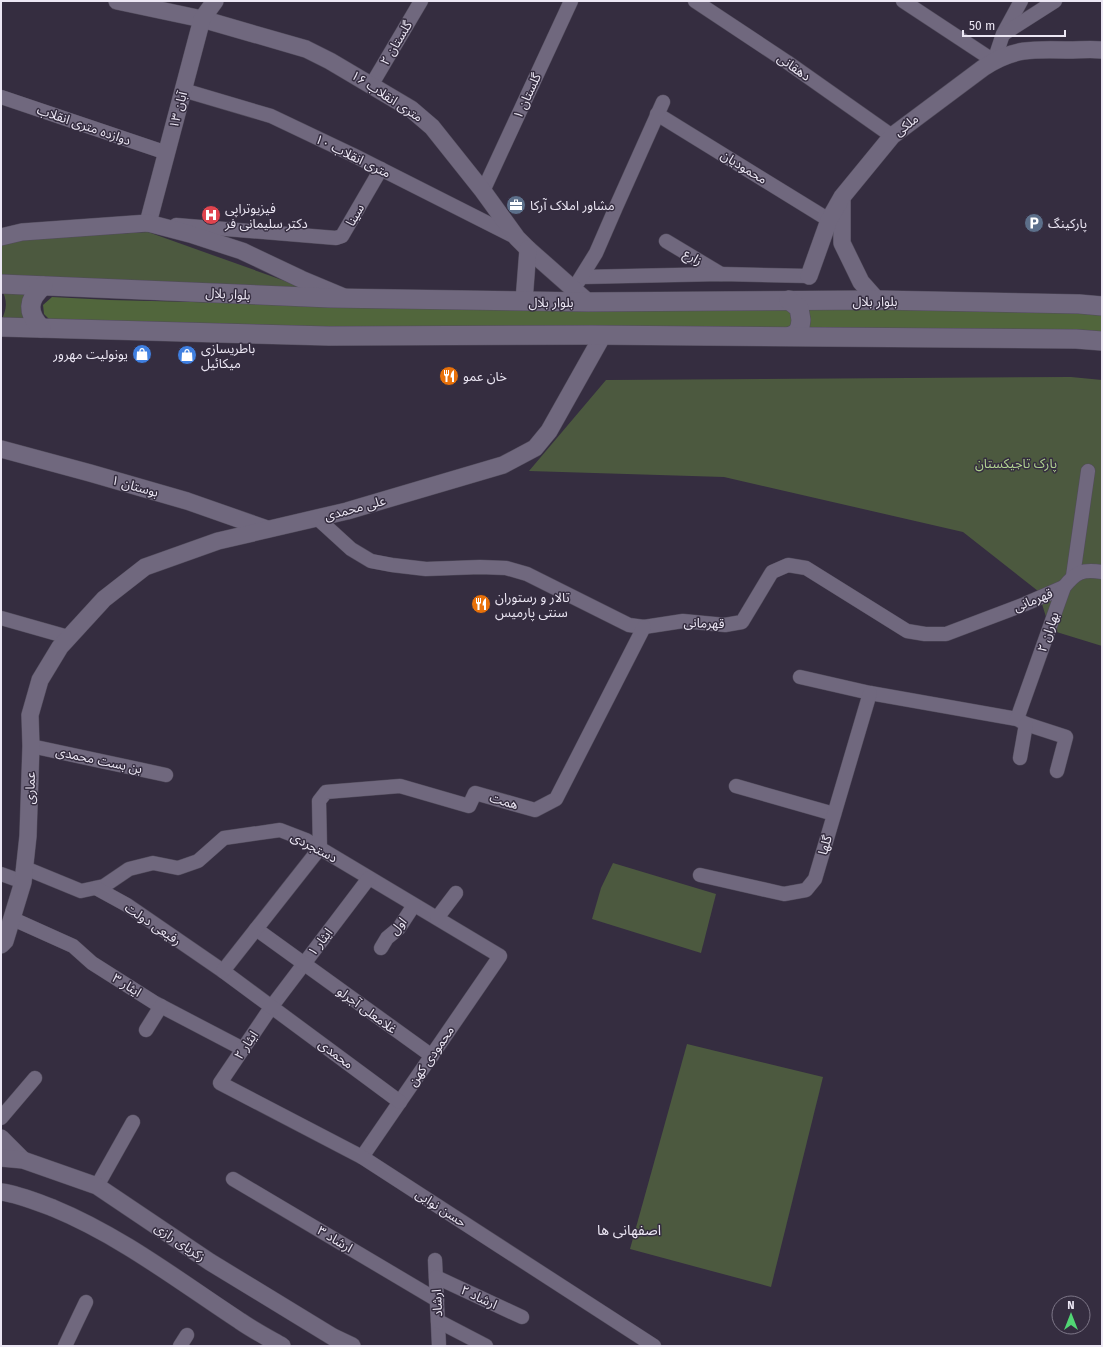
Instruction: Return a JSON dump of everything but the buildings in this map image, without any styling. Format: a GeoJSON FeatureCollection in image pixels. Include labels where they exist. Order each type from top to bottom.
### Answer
{"type":"FeatureCollection","features":[{"type":"Feature","properties":{"kind":"main road","name":"بلوار بلال"},"geometry":{"type":"LineString","coordinates":[[1,284],[348,299],[588,302],[877,300],[1079,304],[1102,306]]}},
{"type":"Feature","properties":{"kind":"main road"},"geometry":{"type":"LineString","coordinates":[[41,328],[34,321],[31,312],[31,302],[35,292],[43,286]]}},
{"type":"Feature","properties":{"kind":"main road"},"geometry":{"type":"LineString","coordinates":[[789,300],[798,308],[801,320],[800,327],[796,333],[791,336]]}},
{"type":"Feature","properties":{"kind":"main road"},"geometry":{"type":"LineString","coordinates":[[1,327],[328,336],[791,336],[1076,338],[1102,341]]}},
{"type":"Feature","properties":{"kind":"street","name":"۱۶ متری انقلاب"},"geometry":{"type":"LineString","coordinates":[[116,1],[202,19],[306,49],[330,60],[372,84],[411,109],[432,127],[523,244],[578,283],[588,302]]}},
{"type":"Feature","properties":{"kind":"street","name":"۱۳ آبان"},"geometry":{"type":"LineString","coordinates":[[148,223],[202,19],[215,1]]}},
{"type":"Feature","properties":{"kind":"street","name":"گلستان ۲"},"geometry":{"type":"LineString","coordinates":[[372,84],[421,1]]}},
{"type":"Feature","properties":{"kind":"street","name":"گلستان ۱"},"geometry":{"type":"LineString","coordinates":[[483,191],[571,1]]}},
{"type":"Feature","properties":{"kind":"street","name":"دهقانی"},"geometry":{"type":"LineString","coordinates":[[695,1],[787,62],[892,136]]}},
{"type":"Feature","properties":{"kind":"street"},"geometry":{"type":"LineString","coordinates":[[903,1],[988,64],[1022,1]]}},
{"type":"Feature","properties":{"kind":"street"},"geometry":{"type":"LineString","coordinates":[[1003,34],[1055,1]]}},
{"type":"Feature","properties":{"kind":"street","name":"ملکی"},"geometry":{"type":"LineString","coordinates":[[809,276],[829,220],[842,197],[892,136],[988,64],[1013,53],[1032,49],[1102,50]]}},
{"type":"Feature","properties":{"kind":"street","name":"۱۰ متری انقلاب"},"geometry":{"type":"LineString","coordinates":[[183,90],[271,116],[380,169],[523,244]]}},
{"type":"Feature","properties":{"kind":"street","name":"دوازده متری انقلاب"},"geometry":{"type":"LineString","coordinates":[[1,97],[166,153]]}},
{"type":"Feature","properties":{"kind":"street","name":"محمودیان"},"geometry":{"type":"LineString","coordinates":[[578,283],[596,253],[660,108],[829,220]]}},
{"type":"Feature","properties":{"kind":"street","name":"سینا"},"geometry":{"type":"LineString","coordinates":[[148,223],[336,238],[342,236],[380,169]]}},
{"type":"Feature","properties":{"kind":"street"},"geometry":{"type":"LineString","coordinates":[[842,197],[842,243],[861,282],[877,300]]}},
{"type":"Feature","properties":{"kind":"street"},"geometry":{"type":"LineString","coordinates":[[1,233],[148,223],[190,234],[242,251],[301,280],[348,299]]}},
{"type":"Feature","properties":{"kind":"street"},"geometry":{"type":"LineString","coordinates":[[1,237],[22,232]]}},
{"type":"Feature","properties":{"kind":"street","name":"زارع"},"geometry":{"type":"LineString","coordinates":[[666,241],[721,274]]}},
{"type":"Feature","properties":{"kind":"street"},"geometry":{"type":"LineString","coordinates":[[523,244],[524,301]]}},
{"type":"Feature","properties":{"kind":"street"},"geometry":{"type":"LineString","coordinates":[[578,283],[721,274],[809,276]]}},
{"type":"Feature","properties":{"kind":"street","name":"علی محمدی"},"geometry":{"type":"LineString","coordinates":[[68,637],[104,598],[145,567],[218,541],[348,511],[503,465],[535,448],[549,431],[604,335]]}},
{"type":"Feature","properties":{"kind":"street","name":"بوستان ۱"},"geometry":{"type":"LineString","coordinates":[[1,449],[187,501],[267,530]]}},
{"type":"Feature","properties":{"kind":"street"},"geometry":{"type":"LineString","coordinates":[[1073,576],[1088,471]]}},
{"type":"Feature","properties":{"kind":"street","name":"قهرمانی"},"geometry":{"type":"LineString","coordinates":[[317,518],[351,549],[371,561],[426,569],[480,567],[506,568],[527,574],[629,625],[644,627],[683,621],[725,625],[742,622],[772,572],[788,565],[806,568],[907,631],[925,634],[946,634],[1025,604],[1064,587]]}},
{"type":"Feature","properties":{"kind":"street"},"geometry":{"type":"LineString","coordinates":[[1073,576],[1088,569],[1102,572]]}},
{"type":"Feature","properties":{"kind":"street","name":"بهاران ۲"},"geometry":{"type":"LineString","coordinates":[[1020,758],[1022,721],[1064,587],[1073,576]]}},
{"type":"Feature","properties":{"kind":"street"},"geometry":{"type":"LineString","coordinates":[[1,618],[68,637]]}},
{"type":"Feature","properties":{"kind":"street","name":"همت"},"geometry":{"type":"LineString","coordinates":[[320,848],[319,801],[326,792],[400,786],[469,806],[475,793],[535,810],[556,798],[644,627]]}},
{"type":"Feature","properties":{"kind":"street","name":"عماری"},"geometry":{"type":"LineString","coordinates":[[2,942],[13,919],[24,875],[28,836],[31,746],[30,715],[40,680],[60,647],[68,637]]}},
{"type":"Feature","properties":{"kind":"street"},"geometry":{"type":"LineString","coordinates":[[800,677],[870,693],[1022,721],[1066,737],[1057,771]]}},
{"type":"Feature","properties":{"kind":"street","name":"گلها"},"geometry":{"type":"LineString","coordinates":[[700,875],[784,894],[806,890],[815,880],[870,693]]}},
{"type":"Feature","properties":{"kind":"street","name":"بن بست محمدی"},"geometry":{"type":"LineString","coordinates":[[31,746],[166,775]]}},
{"type":"Feature","properties":{"kind":"street"},"geometry":{"type":"LineString","coordinates":[[736,786],[834,814]]}},
{"type":"Feature","properties":{"kind":"street","name":"دستجردی"},"geometry":{"type":"LineString","coordinates":[[96,888],[104,886],[129,869],[153,864],[178,868],[198,861],[224,838],[280,830],[306,840],[320,848],[500,956]]}},
{"type":"Feature","properties":{"kind":"street"},"geometry":{"type":"LineString","coordinates":[[223,971],[320,848]]}},
{"type":"Feature","properties":{"kind":"street"},"geometry":{"type":"LineString","coordinates":[[1,874],[24,875],[81,891],[96,888]]}},
{"type":"Feature","properties":{"kind":"street","name":"۱ ایثار"},"geometry":{"type":"LineString","coordinates":[[272,1006],[369,878]]}},
{"type":"Feature","properties":{"kind":"street","name":"رفیعی دولت"},"geometry":{"type":"LineString","coordinates":[[96,888],[127,905],[272,1006]]}},
{"type":"Feature","properties":{"kind":"street"},"geometry":{"type":"LineString","coordinates":[[437,918],[456,893]]}},
{"type":"Feature","properties":{"kind":"street","name":"اول"},"geometry":{"type":"LineString","coordinates":[[381,948],[388,938],[399,928],[414,904]]}},
{"type":"Feature","properties":{"kind":"street","name":"ایثار ۳"},"geometry":{"type":"LineString","coordinates":[[13,919],[72,946],[92,963],[161,1006],[243,1050]]}},
{"type":"Feature","properties":{"kind":"street","name":"غلامعلی آجرلو"},"geometry":{"type":"LineString","coordinates":[[256,929],[432,1056]]}},
{"type":"Feature","properties":{"kind":"street","name":"محمودی کهن"},"geometry":{"type":"LineString","coordinates":[[362,1157],[500,956]]}},
{"type":"Feature","properties":{"kind":"street"},"geometry":{"type":"LineString","coordinates":[[146,1030],[161,1006]]}},
{"type":"Feature","properties":{"kind":"street","name":"ایثار ۲"},"geometry":{"type":"LineString","coordinates":[[220,1083],[272,1006]]}},
{"type":"Feature","properties":{"kind":"street","name":"محمدی"},"geometry":{"type":"LineString","coordinates":[[272,1006],[400,1102]]}},
{"type":"Feature","properties":{"kind":"street"},"geometry":{"type":"LineString","coordinates":[[1,1118],[35,1078]]}},
{"type":"Feature","properties":{"kind":"street","name":"حسن نوابی"},"geometry":{"type":"LineString","coordinates":[[220,1083],[362,1157],[654,1346]]}},
{"type":"Feature","properties":{"kind":"street"},"geometry":{"type":"LineString","coordinates":[[97,1186],[133,1122]]}},
{"type":"Feature","properties":{"kind":"street"},"geometry":{"type":"LineString","coordinates":[[1,1138],[23,1160]]}},
{"type":"Feature","properties":{"kind":"street","name":"زکریای رازی"},"geometry":{"type":"LineString","coordinates":[[1,1158],[23,1160],[97,1186],[210,1262],[333,1337],[352,1346]]}},
{"type":"Feature","properties":{"kind":"street","name":"ارشاد ۳"},"geometry":{"type":"LineString","coordinates":[[233,1179],[437,1300]]}},
{"type":"Feature","properties":{"kind":"street"},"geometry":{"type":"LineString","coordinates":[[1,1192],[44,1204],[74,1217],[137,1252],[241,1322],[282,1346]]}},
{"type":"Feature","properties":{"kind":"street","name":"ارشاد"},"geometry":{"type":"LineString","coordinates":[[435,1260],[439,1346]]}},
{"type":"Feature","properties":{"kind":"street","name":"ارشاد ۲"},"geometry":{"type":"LineString","coordinates":[[436,1277],[522,1317]]}},
{"type":"Feature","properties":{"kind":"street"},"geometry":{"type":"LineString","coordinates":[[65,1346],[86,1302]]}},
{"type":"Feature","properties":{"kind":"street"},"geometry":{"type":"LineString","coordinates":[[438,1321],[486,1346]]}},
{"type":"Feature","properties":{"kind":"green space"},"geometry":{"type":"Polygon","coordinates":[[[148,232],[313,291],[1,281],[1,244],[23,239],[148,232]]]}},
{"type":"Feature","properties":{"kind":"green space"},"geometry":{"type":"Polygon","coordinates":[[[1,288],[32,289],[31,320],[1,321],[5,313],[6,301],[1,288]]]}},
{"type":"Feature","properties":{"kind":"green space"},"geometry":{"type":"Polygon","coordinates":[[[52,297],[110,300],[363,306],[973,309],[1102,314],[1102,334],[283,328],[51,321],[44,314],[43,305],[52,297]]]}},
{"type":"Feature","properties":{"kind":"green space","name":"پارک تاجیکستان"},"geometry":{"type":"Polygon","coordinates":[[[1071,377],[1102,380],[1102,646],[1050,630],[1038,591],[963,532],[724,477],[529,471],[606,380],[1071,377]]]}},
{"type":"Feature","properties":{"kind":"green space"},"geometry":{"type":"Polygon","coordinates":[[[613,863],[716,894],[701,953],[592,919],[601,888],[613,863]]]}},
{"type":"Feature","properties":{"kind":"green space"},"geometry":{"type":"Polygon","coordinates":[[[687,1044],[823,1077],[771,1287],[630,1249],[687,1044]]]}},
{"type":"Feature","properties":{"kind":"place","name":"مشاور املاک آرکا"},"geometry":{"type":"Point","coordinates":[516,205]}},
{"type":"Feature","properties":{"kind":"place","name":"فیزیوتراپی دکتر سلیمانی فر"},"geometry":{"type":"Point","coordinates":[211,215]}},
{"type":"Feature","properties":{"kind":"place","name":"پارکینگ"},"geometry":{"type":"Point","coordinates":[1034,223]}},
{"type":"Feature","properties":{"kind":"place","name":"یونولیت مهرور"},"geometry":{"type":"Point","coordinates":[142,354]}},
{"type":"Feature","properties":{"kind":"place","name":"باطریسازی میکائیل"},"geometry":{"type":"Point","coordinates":[187,355]}},
{"type":"Feature","properties":{"kind":"place","name":"خان عمو"},"geometry":{"type":"Point","coordinates":[449,376]}},
{"type":"Feature","properties":{"kind":"place","name":"تالار و رستوران سنتی پارمیس"},"geometry":{"type":"Point","coordinates":[481,604]}},
{"type":"Feature","properties":{"kind":"district","name":"اصفهانی ها"},"geometry":{"type":"Point","coordinates":[629,1230]}}]}
